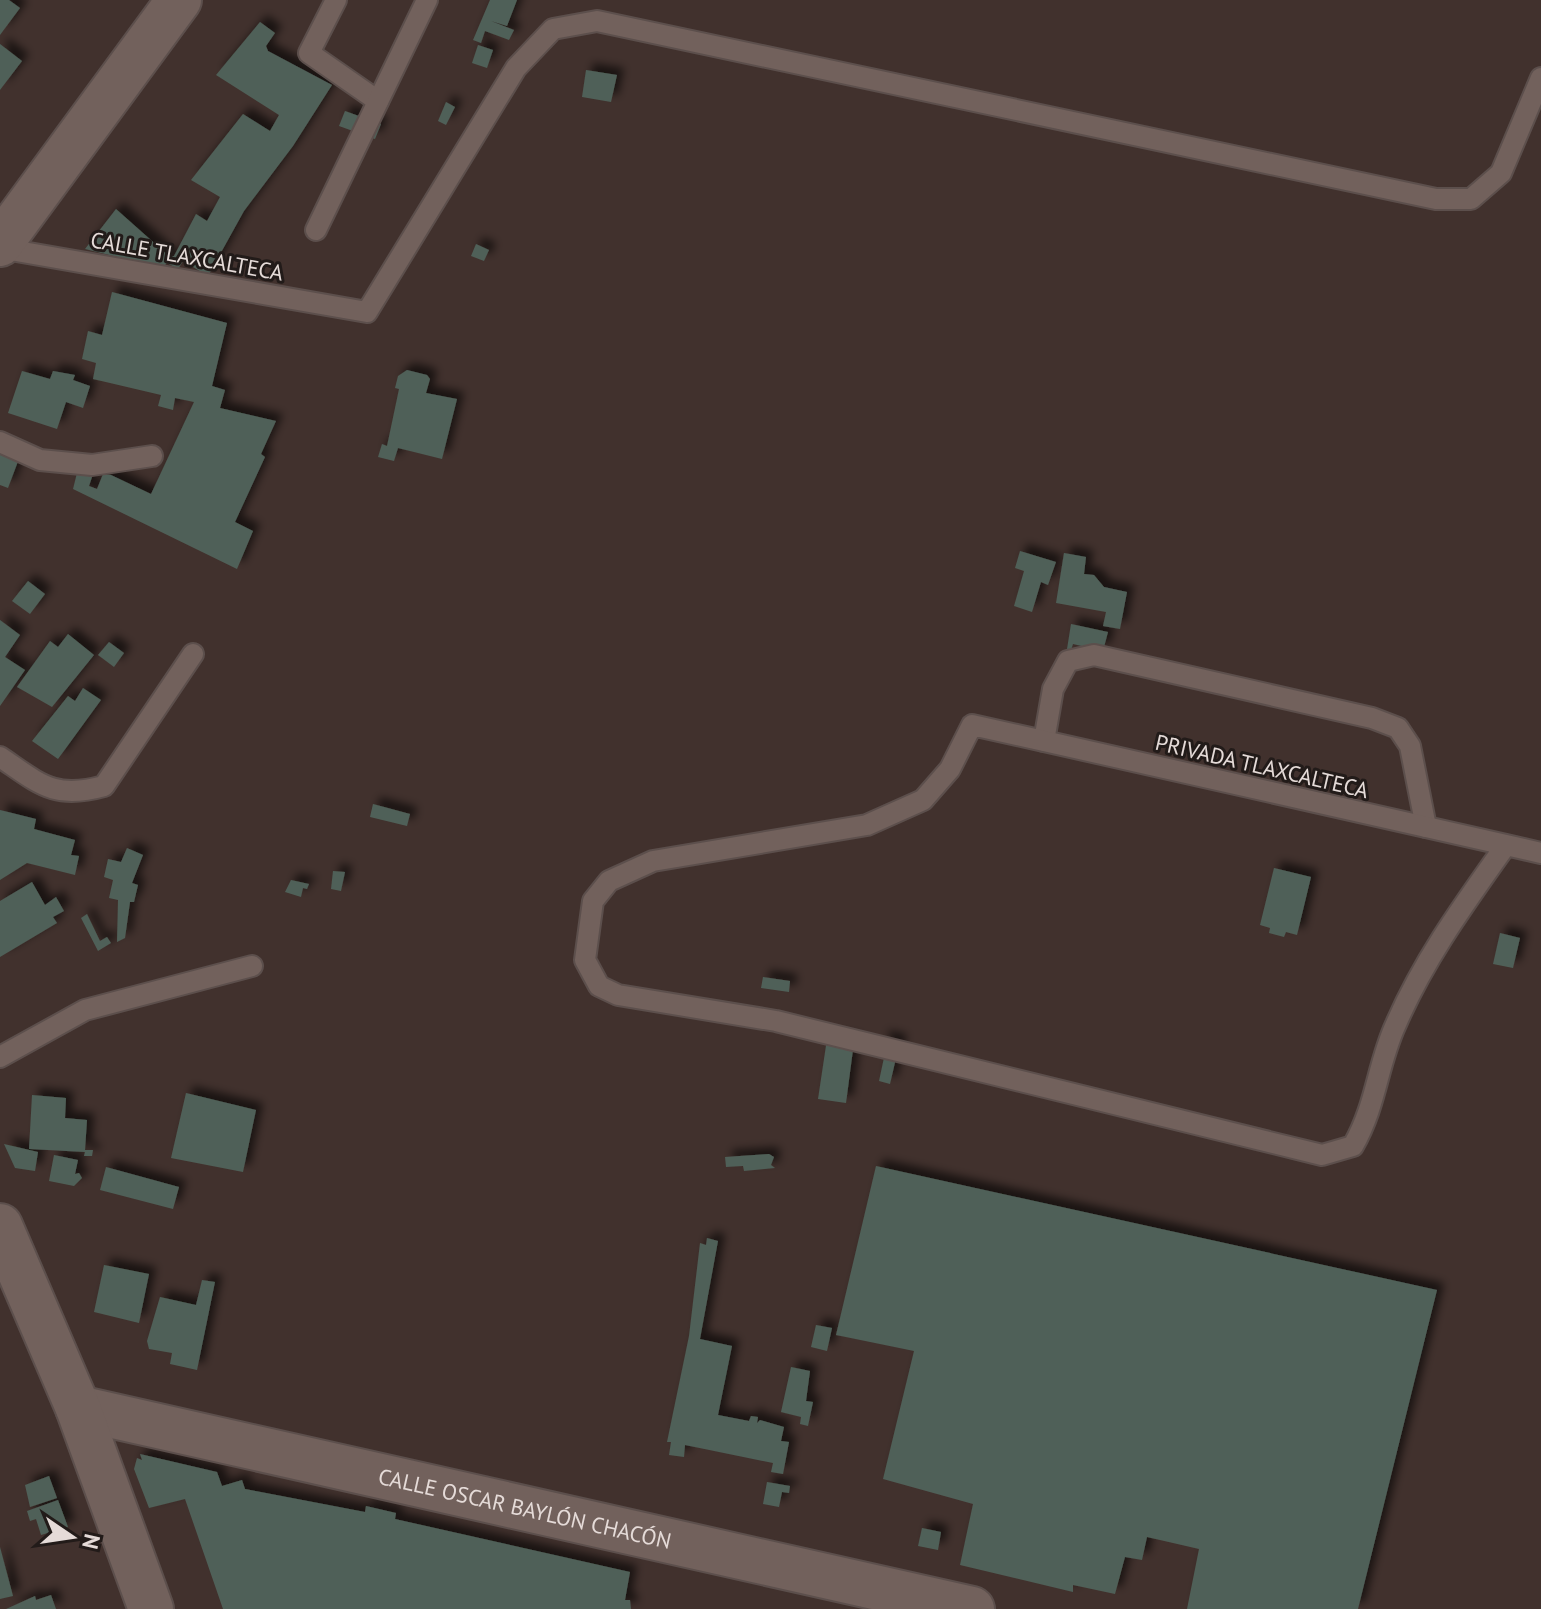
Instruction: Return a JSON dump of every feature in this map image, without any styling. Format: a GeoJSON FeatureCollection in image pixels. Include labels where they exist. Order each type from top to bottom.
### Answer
{"type":"FeatureCollection","features":[{"type":"Feature","properties":{"kind":"street"},"geometry":{"type":"LineString","coordinates":[[0,246],[179,0]]}},
{"type":"Feature","properties":{"kind":"street"},"geometry":{"type":"LineString","coordinates":[[0,1226],[78,1408],[151,1609]]}},
{"type":"Feature","properties":{"kind":"street","name":"CALLE OSCAR BAYLÓN CHACÓN"},"geometry":{"type":"LineString","coordinates":[[78,1408],[972,1609]]}},
{"type":"Feature","properties":{"kind":"lane"},"geometry":{"type":"LineString","coordinates":[[336,0],[309,53],[378,101]]}},
{"type":"Feature","properties":{"kind":"lane"},"geometry":{"type":"LineString","coordinates":[[316,230],[427,0]]}},
{"type":"Feature","properties":{"kind":"lane","name":"CALLE TLAXCALTECA"},"geometry":{"type":"LineString","coordinates":[[0,246],[367,312],[516,68],[553,29],[597,21],[1436,199],[1471,199],[1501,173],[1541,78]]}},
{"type":"Feature","properties":{"kind":"lane"},"geometry":{"type":"LineString","coordinates":[[0,442],[40,460],[92,465],[152,456]]}},
{"type":"Feature","properties":{"kind":"lane"},"geometry":{"type":"LineString","coordinates":[[0,757],[42,786],[74,794],[104,786],[193,654]]}},
{"type":"Feature","properties":{"kind":"lane"},"geometry":{"type":"LineString","coordinates":[[1044,741],[1053,689],[1068,661],[1094,655],[1372,718],[1398,728],[1410,746],[1426,827]]}},
{"type":"Feature","properties":{"kind":"lane","name":"PRIVADA TLAXCALTECA"},"geometry":{"type":"LineString","coordinates":[[1506,845],[1426,960],[1394,1028],[1369,1119],[1353,1146],[1322,1155],[776,1021],[618,995],[599,986],[585,960],[593,901],[609,881],[653,861],[867,825],[923,800],[950,769],[972,725],[1044,741],[1506,845],[1541,853]]}},
{"type":"Feature","properties":{"kind":"lane"},"geometry":{"type":"LineString","coordinates":[[0,1057],[85,1010],[252,966]]}},
{"type":"Feature","properties":{"kind":"building"},"geometry":{"type":"Polygon","coordinates":[[[0,0],[9,0],[20,8],[0,35],[0,0]]]}},
{"type":"Feature","properties":{"kind":"building"},"geometry":{"type":"Polygon","coordinates":[[[490,0],[517,0],[507,26],[491,21],[514,30],[509,40],[485,31],[481,43],[473,40],[490,0]]]}},
{"type":"Feature","properties":{"kind":"building"},"geometry":{"type":"Polygon","coordinates":[[[260,22],[275,33],[266,46],[268,51],[332,85],[293,146],[244,211],[208,276],[183,261],[178,269],[167,263],[162,268],[85,249],[116,209],[170,257],[174,256],[196,214],[207,221],[220,197],[191,180],[243,114],[270,131],[279,115],[216,75],[260,22]]]}},
{"type":"Feature","properties":{"kind":"building"},"geometry":{"type":"Polygon","coordinates":[[[0,44],[22,61],[0,90],[0,44]]]}},
{"type":"Feature","properties":{"kind":"building"},"geometry":{"type":"Polygon","coordinates":[[[478,45],[493,50],[487,68],[472,63],[478,45]]]}},
{"type":"Feature","properties":{"kind":"building"},"geometry":{"type":"Polygon","coordinates":[[[586,70],[617,75],[611,102],[582,97],[586,70]]]}},
{"type":"Feature","properties":{"kind":"building"},"geometry":{"type":"Polygon","coordinates":[[[446,102],[455,107],[446,125],[438,121],[446,102]]]}},
{"type":"Feature","properties":{"kind":"building"},"geometry":{"type":"Polygon","coordinates":[[[345,111],[381,124],[375,139],[339,126],[345,111]]]}},
{"type":"Feature","properties":{"kind":"building"},"geometry":{"type":"Polygon","coordinates":[[[476,244],[489,250],[484,261],[471,256],[476,244]]]}},
{"type":"Feature","properties":{"kind":"building"},"geometry":{"type":"Polygon","coordinates":[[[112,292],[227,323],[212,386],[225,390],[220,408],[276,421],[261,454],[265,457],[235,522],[253,531],[237,569],[73,489],[77,473],[92,477],[89,486],[97,489],[103,474],[151,494],[194,402],[175,398],[173,410],[158,406],[161,395],[93,379],[96,363],[82,359],[88,331],[102,335],[112,292]]]}},
{"type":"Feature","properties":{"kind":"building"},"geometry":{"type":"Polygon","coordinates":[[[407,370],[427,375],[430,379],[426,393],[457,399],[442,459],[398,448],[394,461],[378,457],[382,444],[387,446],[399,389],[395,388],[398,376],[407,370]]]}},
{"type":"Feature","properties":{"kind":"building"},"geometry":{"type":"Polygon","coordinates":[[[22,371],[50,379],[53,371],[75,375],[73,380],[90,386],[83,408],[66,402],[57,429],[8,413],[22,371]]]}},
{"type":"Feature","properties":{"kind":"building"},"geometry":{"type":"Polygon","coordinates":[[[0,449],[20,456],[8,488],[0,485],[0,449]]]}},
{"type":"Feature","properties":{"kind":"building"},"geometry":{"type":"Polygon","coordinates":[[[1020,551],[1056,562],[1048,585],[1041,582],[1032,612],[1014,606],[1024,571],[1015,568],[1020,551]]]}},
{"type":"Feature","properties":{"kind":"building"},"geometry":{"type":"Polygon","coordinates":[[[1064,553],[1086,557],[1084,574],[1094,575],[1104,587],[1127,592],[1120,629],[1103,626],[1106,612],[1056,603],[1064,553]]]}},
{"type":"Feature","properties":{"kind":"building"},"geometry":{"type":"Polygon","coordinates":[[[28,581],[45,594],[30,614],[12,601],[28,581]]]}},
{"type":"Feature","properties":{"kind":"building"},"geometry":{"type":"Polygon","coordinates":[[[0,620],[20,635],[5,657],[25,670],[0,706],[0,620]]]}},
{"type":"Feature","properties":{"kind":"building"},"geometry":{"type":"Polygon","coordinates":[[[1071,624],[1108,632],[1103,651],[1073,644],[1071,650],[1067,649],[1071,624]]]}},
{"type":"Feature","properties":{"kind":"building"},"geometry":{"type":"Polygon","coordinates":[[[68,634],[94,655],[52,707],[17,687],[50,641],[58,647],[68,634]]]}},
{"type":"Feature","properties":{"kind":"building"},"geometry":{"type":"Polygon","coordinates":[[[109,642],[124,653],[114,667],[98,655],[109,642]]]}},
{"type":"Feature","properties":{"kind":"building"},"geometry":{"type":"Polygon","coordinates":[[[83,688],[101,700],[58,759],[32,741],[68,696],[75,701],[83,688]]]}},
{"type":"Feature","properties":{"kind":"building"},"geometry":{"type":"Polygon","coordinates":[[[373,804],[410,814],[407,826],[370,817],[373,804]]]}},
{"type":"Feature","properties":{"kind":"building"},"geometry":{"type":"Polygon","coordinates":[[[0,810],[36,819],[34,829],[75,840],[71,855],[79,856],[75,875],[27,863],[0,880],[0,810]]]}},
{"type":"Feature","properties":{"kind":"building"},"geometry":{"type":"Polygon","coordinates":[[[127,848],[143,855],[132,883],[138,885],[134,902],[130,902],[125,938],[117,942],[118,900],[109,898],[113,880],[104,877],[108,859],[121,862],[127,848]]]}},
{"type":"Feature","properties":{"kind":"building"},"geometry":{"type":"Polygon","coordinates":[[[1274,868],[1311,877],[1297,935],[1286,932],[1284,937],[1269,933],[1270,928],[1260,925],[1274,868]]]}},
{"type":"Feature","properties":{"kind":"building"},"geometry":{"type":"Polygon","coordinates":[[[333,871],[345,872],[341,891],[331,889],[333,871]]]}},
{"type":"Feature","properties":{"kind":"building"},"geometry":{"type":"Polygon","coordinates":[[[291,880],[309,884],[307,889],[303,888],[301,897],[285,892],[291,880]]]}},
{"type":"Feature","properties":{"kind":"building"},"geometry":{"type":"Polygon","coordinates":[[[32,882],[45,905],[56,897],[64,911],[53,917],[57,923],[0,957],[0,901],[32,882]]]}},
{"type":"Feature","properties":{"kind":"building"},"geometry":{"type":"Polygon","coordinates":[[[87,914],[100,941],[107,937],[111,943],[98,951],[81,918],[87,914]]]}},
{"type":"Feature","properties":{"kind":"building"},"geometry":{"type":"Polygon","coordinates":[[[1500,933],[1520,938],[1513,968],[1493,964],[1500,933]]]}},
{"type":"Feature","properties":{"kind":"building"},"geometry":{"type":"Polygon","coordinates":[[[763,977],[790,981],[789,992],[761,988],[763,977]]]}},
{"type":"Feature","properties":{"kind":"building"},"geometry":{"type":"Polygon","coordinates":[[[881,1037],[900,1041],[890,1084],[879,1081],[885,1053],[881,1037]]]}},
{"type":"Feature","properties":{"kind":"building"},"geometry":{"type":"Polygon","coordinates":[[[827,1039],[854,1042],[846,1103],[818,1099],[827,1039]]]}},
{"type":"Feature","properties":{"kind":"building"},"geometry":{"type":"Polygon","coordinates":[[[186,1093],[256,1110],[243,1172],[171,1158],[186,1093]]]}},
{"type":"Feature","properties":{"kind":"building"},"geometry":{"type":"Polygon","coordinates":[[[32,1095],[66,1098],[65,1118],[87,1120],[85,1150],[93,1150],[92,1156],[84,1156],[85,1152],[29,1149],[32,1095]]]}},
{"type":"Feature","properties":{"kind":"building"},"geometry":{"type":"Polygon","coordinates":[[[4,1144],[38,1152],[35,1171],[15,1168],[4,1144]]]}},
{"type":"Feature","properties":{"kind":"building"},"geometry":{"type":"Polygon","coordinates":[[[769,1154],[774,1157],[771,1165],[775,1168],[744,1171],[743,1166],[726,1167],[725,1157],[769,1154]]]}},
{"type":"Feature","properties":{"kind":"building"},"geometry":{"type":"Polygon","coordinates":[[[54,1155],[78,1160],[75,1174],[79,1173],[82,1178],[74,1186],[49,1181],[54,1155]]]}},
{"type":"Feature","properties":{"kind":"building"},"geometry":{"type":"Polygon","coordinates":[[[876,1166],[1437,1290],[1358,1609],[1187,1609],[1199,1549],[1147,1537],[1142,1560],[1125,1557],[1115,1594],[1073,1585],[1073,1592],[960,1565],[973,1504],[883,1479],[914,1351],[836,1335],[876,1166]]]}},
{"type":"Feature","properties":{"kind":"building"},"geometry":{"type":"Polygon","coordinates":[[[106,1167],[179,1187],[173,1209],[100,1190],[106,1167]]]}},
{"type":"Feature","properties":{"kind":"building"},"geometry":{"type":"Polygon","coordinates":[[[707,1238],[718,1241],[700,1339],[732,1346],[718,1415],[749,1421],[751,1416],[758,1417],[757,1423],[760,1420],[784,1427],[781,1441],[789,1442],[783,1474],[771,1472],[773,1463],[685,1445],[684,1457],[669,1455],[671,1442],[667,1442],[689,1336],[700,1243],[706,1245],[707,1238]]]}},
{"type":"Feature","properties":{"kind":"building"},"geometry":{"type":"Polygon","coordinates":[[[104,1265],[149,1274],[139,1323],[94,1312],[104,1265]]]}},
{"type":"Feature","properties":{"kind":"building"},"geometry":{"type":"Polygon","coordinates":[[[202,1280],[215,1282],[197,1370],[170,1364],[172,1353],[149,1349],[147,1341],[160,1297],[196,1305],[202,1280]]]}},
{"type":"Feature","properties":{"kind":"building"},"geometry":{"type":"Polygon","coordinates":[[[816,1325],[832,1328],[827,1351],[811,1347],[816,1325]]]}},
{"type":"Feature","properties":{"kind":"building"},"geometry":{"type":"Polygon","coordinates":[[[791,1367],[810,1371],[806,1401],[813,1402],[808,1426],[800,1424],[801,1417],[781,1412],[791,1367]]]}},
{"type":"Feature","properties":{"kind":"building"},"geometry":{"type":"Polygon","coordinates":[[[140,1454],[217,1472],[222,1486],[242,1480],[245,1489],[365,1512],[366,1506],[396,1513],[395,1519],[630,1572],[625,1600],[630,1600],[631,1609],[223,1609],[185,1499],[149,1508],[134,1469],[137,1458],[142,1460],[140,1454]]]}},
{"type":"Feature","properties":{"kind":"building"},"geometry":{"type":"Polygon","coordinates":[[[49,1476],[57,1498],[30,1507],[25,1485],[49,1476]]]}},
{"type":"Feature","properties":{"kind":"building"},"geometry":{"type":"Polygon","coordinates":[[[767,1482],[790,1486],[789,1493],[782,1492],[779,1507],[763,1504],[767,1482]]]}},
{"type":"Feature","properties":{"kind":"building"},"geometry":{"type":"Polygon","coordinates":[[[58,1500],[68,1527],[41,1535],[36,1519],[30,1521],[27,1511],[58,1500]]]}},
{"type":"Feature","properties":{"kind":"building"},"geometry":{"type":"Polygon","coordinates":[[[922,1528],[941,1532],[938,1550],[918,1546],[922,1528]]]}},
{"type":"Feature","properties":{"kind":"building"},"geometry":{"type":"Polygon","coordinates":[[[0,1547],[13,1596],[0,1599],[0,1547]]]}},
{"type":"Feature","properties":{"kind":"building"},"geometry":{"type":"Polygon","coordinates":[[[51,1595],[56,1609],[6,1609],[35,1596],[36,1600],[51,1595]]]}}]}
